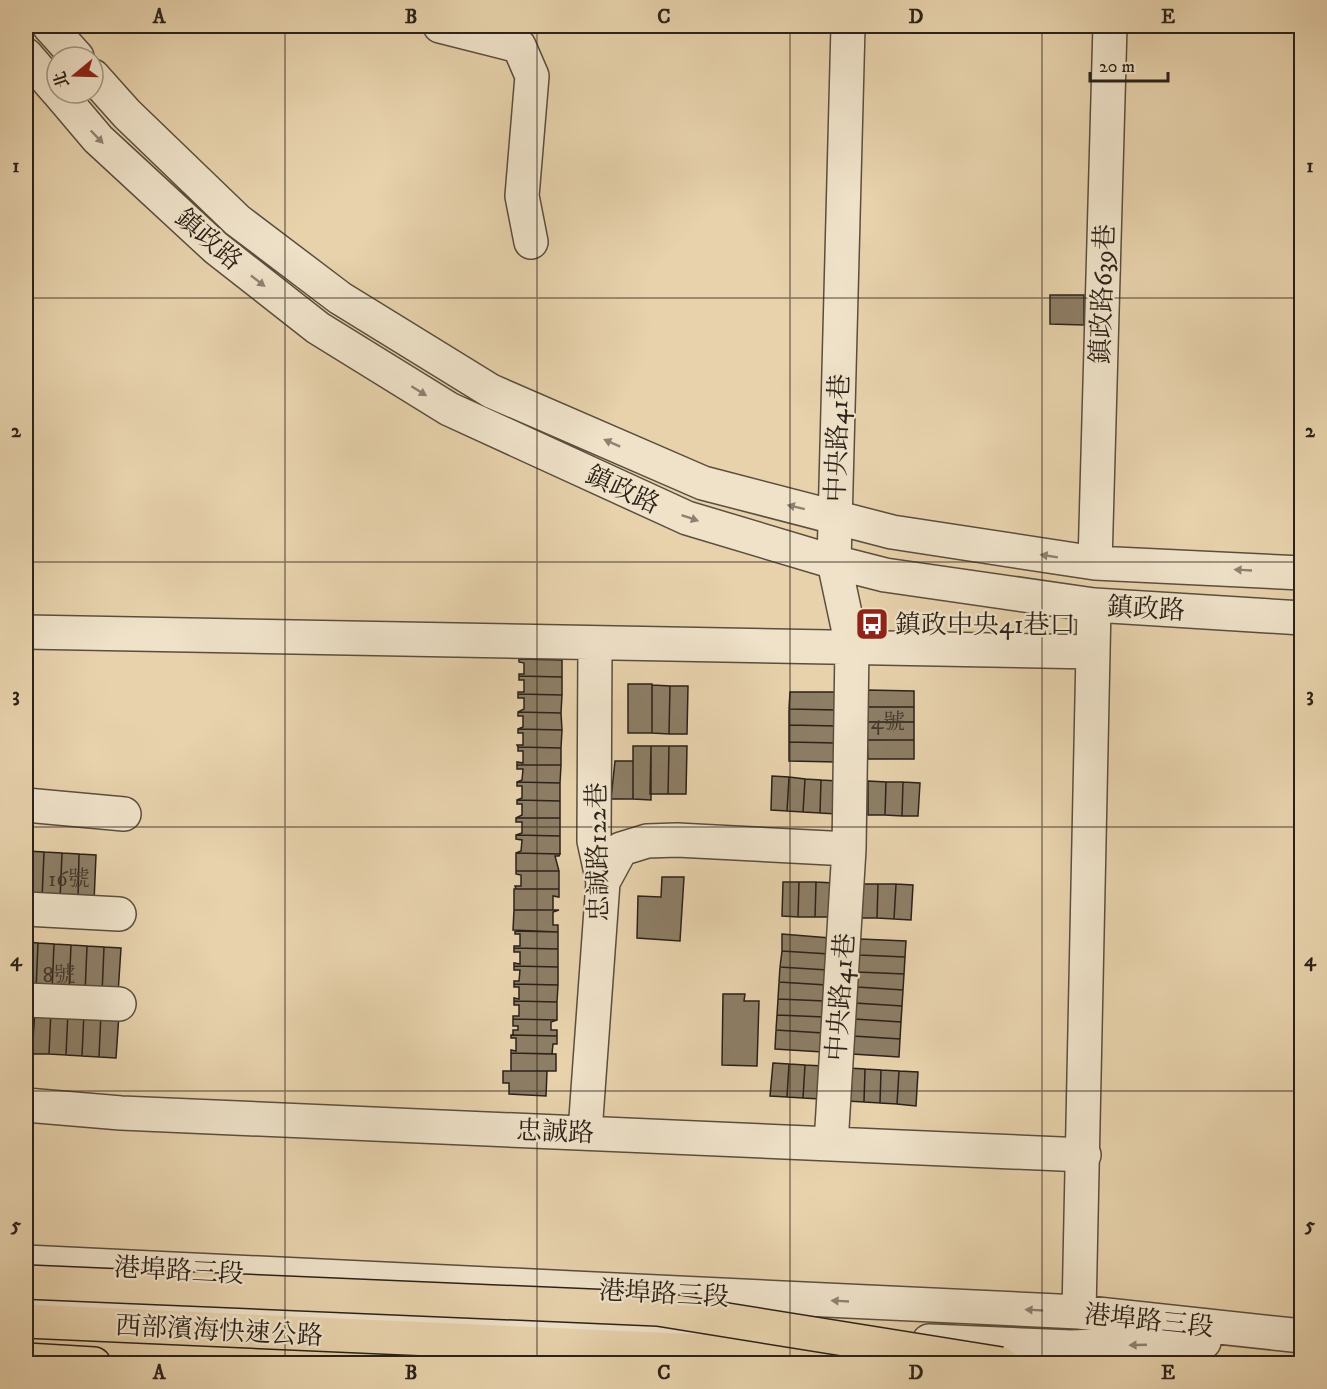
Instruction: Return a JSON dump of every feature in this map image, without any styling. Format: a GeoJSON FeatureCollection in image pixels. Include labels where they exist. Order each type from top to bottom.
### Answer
{"type":"FeatureCollection","features":[{"type":"Feature","properties":{"kind":"highway"},"geometry":{"type":"LineString","coordinates":[[26,1282],[658,1309],[1001,1364]]}},
{"type":"Feature","properties":{"kind":"highway","name":"西部濱海快速公路"},"geometry":{"type":"LineString","coordinates":[[26,1321],[988,1364]]}},
{"type":"Feature","properties":{"kind":"highway","name":"西部濱海快速公路"},"geometry":{"type":"LineString","coordinates":[[26,1360],[94,1364]]}},
{"type":"Feature","properties":{"kind":"street"},"geometry":{"type":"LineString","coordinates":[[49,26],[66,45]]}},
{"type":"Feature","properties":{"kind":"street"},"geometry":{"type":"LineString","coordinates":[[440,26],[519,46],[532,76],[522,196],[531,242]]}},
{"type":"Feature","properties":{"kind":"street","name":"中央路41巷"},"geometry":{"type":"LineString","coordinates":[[831,1144],[849,849],[852,646],[834,562],[849,26]]}},
{"type":"Feature","properties":{"kind":"street","name":"鎮政路639巷"},"geometry":{"type":"LineString","coordinates":[[1095,563],[1110,26]]}},
{"type":"Feature","properties":{"kind":"street","name":"鎮政路"},"geometry":{"type":"LineString","coordinates":[[26,55],[45,77]]}},
{"type":"Feature","properties":{"kind":"street","name":"鎮政路"},"geometry":{"type":"LineString","coordinates":[[105,89],[127,114],[237,220],[340,298],[491,391],[703,483],[892,532],[1095,563],[1302,573]]}},
{"type":"Feature","properties":{"kind":"street","name":"鎮政路"},"geometry":{"type":"LineString","coordinates":[[69,105],[98,139],[216,248],[318,328],[449,409],[687,518],[885,575],[1094,605],[1302,618]]}},
{"type":"Feature","properties":{"kind":"street"},"geometry":{"type":"LineString","coordinates":[[1079,1312],[1094,605]]}},
{"type":"Feature","properties":{"kind":"street"},"geometry":{"type":"LineString","coordinates":[[26,632],[1094,652]]}},
{"type":"Feature","properties":{"kind":"street","name":"忠誠路122巷"},"geometry":{"type":"LineString","coordinates":[[585,1132],[603,882],[594,841],[595,644]]}},
{"type":"Feature","properties":{"kind":"street"},"geometry":{"type":"LineString","coordinates":[[26,806],[124,814]]}},
{"type":"Feature","properties":{"kind":"street"},"geometry":{"type":"LineString","coordinates":[[603,882],[621,849],[647,842],[677,840],[849,849]]}},
{"type":"Feature","properties":{"kind":"street"},"geometry":{"type":"LineString","coordinates":[[26,909],[119,914]]}},
{"type":"Feature","properties":{"kind":"street"},"geometry":{"type":"LineString","coordinates":[[26,1000],[119,1004]]}},
{"type":"Feature","properties":{"kind":"street","name":"忠誠路"},"geometry":{"type":"LineString","coordinates":[[26,1105],[121,1113],[1084,1155]]}},
{"type":"Feature","properties":{"kind":"street","name":"港埠路三段"},"geometry":{"type":"LineString","coordinates":[[26,1262],[1079,1312],[1302,1337]]}},
{"type":"Feature","properties":{"kind":"street","name":"港埠路三段"},"geometry":{"type":"LineString","coordinates":[[26,1301],[1071,1347],[1302,1337]]}},
{"type":"Feature","properties":{"kind":"building"},"geometry":{"type":"Polygon","coordinates":[[[1050,295],[1084,295],[1084,325],[1050,324],[1050,295]]]}},
{"type":"Feature","properties":{"kind":"building"},"geometry":{"type":"Polygon","coordinates":[[[519,659],[562,660],[562,677],[519,676],[519,674],[524,674],[524,663],[519,662],[519,659]]]}},
{"type":"Feature","properties":{"kind":"building"},"geometry":{"type":"Polygon","coordinates":[[[519,676],[562,677],[562,695],[518,694],[518,692],[524,692],[524,680],[519,680],[519,676]]]}},
{"type":"Feature","properties":{"kind":"building"},"geometry":{"type":"Polygon","coordinates":[[[628,684],[652,684],[652,733],[628,733],[628,684]]]}},
{"type":"Feature","properties":{"kind":"building"},"geometry":{"type":"Polygon","coordinates":[[[652,685],[670,686],[669,734],[652,733],[652,685]]]}},
{"type":"Feature","properties":{"kind":"building"},"geometry":{"type":"Polygon","coordinates":[[[670,686],[688,686],[687,734],[669,734],[670,686]]]}},
{"type":"Feature","properties":{"kind":"building"},"geometry":{"type":"Polygon","coordinates":[[[867,690],[914,691],[914,707],[867,707],[867,690]]]}},
{"type":"Feature","properties":{"kind":"building"},"geometry":{"type":"Polygon","coordinates":[[[790,692],[836,692],[836,710],[789,709],[790,692]]]}},
{"type":"Feature","properties":{"kind":"building"},"geometry":{"type":"Polygon","coordinates":[[[518,694],[562,695],[561,713],[518,712],[524,709],[524,698],[518,698],[518,694]]]}},
{"type":"Feature","properties":{"kind":"building"},"geometry":{"type":"Polygon","coordinates":[[[867,707],[914,707],[914,722],[867,722],[867,707]]]}},
{"type":"Feature","properties":{"kind":"building"},"geometry":{"type":"Polygon","coordinates":[[[789,709],[836,710],[836,726],[789,725],[789,709]]]}},
{"type":"Feature","properties":{"kind":"building"},"geometry":{"type":"Polygon","coordinates":[[[518,712],[561,713],[562,730],[518,729],[523,727],[523,716],[518,716],[518,712]]]}},
{"type":"Feature","properties":{"kind":"building"},"geometry":{"type":"Polygon","coordinates":[[[867,722],[914,722],[914,740],[867,740],[867,722]]]}},
{"type":"Feature","properties":{"kind":"building"},"geometry":{"type":"Polygon","coordinates":[[[789,725],[836,726],[836,743],[789,742],[789,725]]]}},
{"type":"Feature","properties":{"kind":"building"},"geometry":{"type":"Polygon","coordinates":[[[518,729],[562,730],[561,748],[518,747],[517,745],[523,745],[523,733],[518,733],[518,729]]]}},
{"type":"Feature","properties":{"kind":"building"},"geometry":{"type":"Polygon","coordinates":[[[867,740],[914,740],[914,759],[868,759],[867,740]]]}},
{"type":"Feature","properties":{"kind":"building"},"geometry":{"type":"Polygon","coordinates":[[[789,742],[836,743],[836,762],[789,761],[789,742]]]}},
{"type":"Feature","properties":{"kind":"building"},"geometry":{"type":"Polygon","coordinates":[[[633,746],[651,746],[651,800],[633,799],[633,746]]]}},
{"type":"Feature","properties":{"kind":"building"},"geometry":{"type":"Polygon","coordinates":[[[651,746],[669,746],[668,794],[650,794],[651,746]]]}},
{"type":"Feature","properties":{"kind":"building"},"geometry":{"type":"Polygon","coordinates":[[[669,746],[687,746],[686,794],[668,794],[669,746]]]}},
{"type":"Feature","properties":{"kind":"building"},"geometry":{"type":"Polygon","coordinates":[[[518,747],[561,748],[561,765],[517,765],[517,762],[523,763],[523,751],[518,751],[518,747]]]}},
{"type":"Feature","properties":{"kind":"building"},"geometry":{"type":"Polygon","coordinates":[[[615,761],[633,761],[633,799],[611,799],[615,761]]]}},
{"type":"Feature","properties":{"kind":"building"},"geometry":{"type":"Polygon","coordinates":[[[517,765],[561,765],[560,783],[517,782],[522,780],[523,769],[517,769],[517,765]]]}},
{"type":"Feature","properties":{"kind":"building"},"geometry":{"type":"Polygon","coordinates":[[[772,776],[789,777],[787,811],[771,810],[772,776]]]}},
{"type":"Feature","properties":{"kind":"building"},"geometry":{"type":"Polygon","coordinates":[[[789,777],[805,779],[803,812],[787,811],[789,777]]]}},
{"type":"Feature","properties":{"kind":"building"},"geometry":{"type":"Polygon","coordinates":[[[805,779],[821,780],[820,813],[803,812],[805,779]]]}},
{"type":"Feature","properties":{"kind":"building"},"geometry":{"type":"Polygon","coordinates":[[[821,780],[838,781],[837,814],[820,813],[821,780]]]}},
{"type":"Feature","properties":{"kind":"building"},"geometry":{"type":"Polygon","coordinates":[[[868,781],[886,782],[885,815],[868,815],[868,781]]]}},
{"type":"Feature","properties":{"kind":"building"},"geometry":{"type":"Polygon","coordinates":[[[517,782],[560,783],[560,801],[517,800],[522,798],[522,786],[517,786],[517,782]]]}},
{"type":"Feature","properties":{"kind":"building"},"geometry":{"type":"Polygon","coordinates":[[[886,782],[903,782],[902,816],[885,815],[886,782]]]}},
{"type":"Feature","properties":{"kind":"building"},"geometry":{"type":"Polygon","coordinates":[[[903,782],[920,783],[918,816],[902,816],[903,782]]]}},
{"type":"Feature","properties":{"kind":"building"},"geometry":{"type":"Polygon","coordinates":[[[517,800],[560,801],[560,818],[516,818],[522,815],[522,804],[517,804],[517,800]]]}},
{"type":"Feature","properties":{"kind":"building"},"geometry":{"type":"Polygon","coordinates":[[[516,818],[560,818],[560,836],[516,835],[522,833],[522,822],[516,822],[516,818]]]}},
{"type":"Feature","properties":{"kind":"building"},"geometry":{"type":"Polygon","coordinates":[[[516,835],[560,836],[560,854],[516,853],[521,851],[522,840],[516,839],[516,835]]]}},
{"type":"Feature","properties":{"kind":"building"},"geometry":{"type":"Polygon","coordinates":[[[27,851],[44,852],[42,899],[26,898],[27,851]]]}},
{"type":"Feature","properties":{"kind":"building"},"geometry":{"type":"Polygon","coordinates":[[[44,852],[62,853],[60,900],[42,899],[44,852]]]}},
{"type":"Feature","properties":{"kind":"building"},"geometry":{"type":"Polygon","coordinates":[[[62,853],[79,854],[78,901],[60,900],[62,853]]]}},
{"type":"Feature","properties":{"kind":"building"},"geometry":{"type":"Polygon","coordinates":[[[516,853],[560,854],[555,856],[559,871],[516,871],[516,853]]]}},
{"type":"Feature","properties":{"kind":"building"},"geometry":{"type":"Polygon","coordinates":[[[79,854],[96,855],[94,902],[78,901],[79,854]]]}},
{"type":"Feature","properties":{"kind":"building"},"geometry":{"type":"Polygon","coordinates":[[[516,871],[559,871],[559,889],[516,889],[515,886],[521,886],[521,875],[516,874],[516,871]]]}},
{"type":"Feature","properties":{"kind":"building"},"geometry":{"type":"Polygon","coordinates":[[[662,877],[684,877],[680,941],[637,938],[638,896],[661,897],[662,877]]]}},
{"type":"Feature","properties":{"kind":"building"},"geometry":{"type":"Polygon","coordinates":[[[783,882],[799,882],[798,917],[782,916],[783,882]]]}},
{"type":"Feature","properties":{"kind":"building"},"geometry":{"type":"Polygon","coordinates":[[[799,882],[816,882],[815,917],[798,917],[799,882]]]}},
{"type":"Feature","properties":{"kind":"building"},"geometry":{"type":"Polygon","coordinates":[[[816,882],[834,883],[832,917],[815,917],[816,882]]]}},
{"type":"Feature","properties":{"kind":"building"},"geometry":{"type":"Polygon","coordinates":[[[861,884],[878,884],[877,918],[860,918],[861,884]]]}},
{"type":"Feature","properties":{"kind":"building"},"geometry":{"type":"Polygon","coordinates":[[[878,884],[896,884],[894,919],[877,918],[878,884]]]}},
{"type":"Feature","properties":{"kind":"building"},"geometry":{"type":"Polygon","coordinates":[[[896,884],[913,885],[911,920],[894,919],[896,884]]]}},
{"type":"Feature","properties":{"kind":"building"},"geometry":{"type":"Polygon","coordinates":[[[514,889],[559,889],[559,897],[553,896],[553,910],[514,910],[514,889]]]}},
{"type":"Feature","properties":{"kind":"building"},"geometry":{"type":"Polygon","coordinates":[[[514,910],[559,910],[553,912],[553,925],[558,925],[558,932],[513,930],[514,910]]]}},
{"type":"Feature","properties":{"kind":"building"},"geometry":{"type":"Polygon","coordinates":[[[515,931],[558,932],[558,949],[514,948],[514,946],[520,946],[520,934],[515,934],[515,931]]]}},
{"type":"Feature","properties":{"kind":"building"},"geometry":{"type":"Polygon","coordinates":[[[782,934],[830,938],[829,954],[782,951],[782,934]]]}},
{"type":"Feature","properties":{"kind":"building"},"geometry":{"type":"Polygon","coordinates":[[[860,939],[906,941],[905,957],[859,955],[860,939]]]}},
{"type":"Feature","properties":{"kind":"building"},"geometry":{"type":"Polygon","coordinates":[[[26,942],[38,943],[36,990],[26,990],[26,942]]]}},
{"type":"Feature","properties":{"kind":"building"},"geometry":{"type":"Polygon","coordinates":[[[38,943],[54,944],[52,991],[36,990],[38,943]]]}},
{"type":"Feature","properties":{"kind":"building"},"geometry":{"type":"Polygon","coordinates":[[[54,944],[71,945],[69,992],[52,991],[54,944]]]}},
{"type":"Feature","properties":{"kind":"building"},"geometry":{"type":"Polygon","coordinates":[[[71,945],[87,946],[85,993],[69,992],[71,945]]]}},
{"type":"Feature","properties":{"kind":"building"},"geometry":{"type":"Polygon","coordinates":[[[87,946],[104,947],[102,994],[85,993],[87,946]]]}},
{"type":"Feature","properties":{"kind":"building"},"geometry":{"type":"Polygon","coordinates":[[[104,947],[121,948],[118,994],[102,994],[104,947]]]}},
{"type":"Feature","properties":{"kind":"building"},"geometry":{"type":"Polygon","coordinates":[[[514,948],[558,949],[558,967],[514,966],[514,963],[520,964],[520,952],[514,952],[514,948]]]}},
{"type":"Feature","properties":{"kind":"building"},"geometry":{"type":"Polygon","coordinates":[[[782,951],[829,954],[827,970],[780,967],[782,951]]]}},
{"type":"Feature","properties":{"kind":"building"},"geometry":{"type":"Polygon","coordinates":[[[859,955],[905,957],[904,974],[858,972],[859,955]]]}},
{"type":"Feature","properties":{"kind":"building"},"geometry":{"type":"Polygon","coordinates":[[[514,966],[558,967],[558,985],[514,984],[514,981],[519,981],[520,970],[514,970],[514,966]]]}},
{"type":"Feature","properties":{"kind":"building"},"geometry":{"type":"Polygon","coordinates":[[[780,967],[827,970],[826,985],[779,982],[780,967]]]}},
{"type":"Feature","properties":{"kind":"building"},"geometry":{"type":"Polygon","coordinates":[[[858,972],[904,974],[903,990],[857,987],[858,972]]]}},
{"type":"Feature","properties":{"kind":"building"},"geometry":{"type":"Polygon","coordinates":[[[779,982],[826,985],[825,1001],[778,999],[779,982]]]}},
{"type":"Feature","properties":{"kind":"building"},"geometry":{"type":"Polygon","coordinates":[[[514,984],[558,985],[557,1002],[514,1001],[514,998],[519,999],[519,987],[514,987],[514,984]]]}},
{"type":"Feature","properties":{"kind":"building"},"geometry":{"type":"Polygon","coordinates":[[[857,987],[903,990],[902,1006],[855,1003],[857,987]]]}},
{"type":"Feature","properties":{"kind":"building"},"geometry":{"type":"Polygon","coordinates":[[[723,994],[745,994],[744,1001],[759,1001],[757,1066],[722,1065],[723,994]]]}},
{"type":"Feature","properties":{"kind":"building"},"geometry":{"type":"Polygon","coordinates":[[[778,999],[825,1001],[824,1017],[777,1015],[778,999]]]}},
{"type":"Feature","properties":{"kind":"building"},"geometry":{"type":"Polygon","coordinates":[[[514,1001],[557,1002],[557,1020],[513,1019],[513,1016],[519,1016],[519,1005],[514,1005],[514,1001]]]}},
{"type":"Feature","properties":{"kind":"building"},"geometry":{"type":"Polygon","coordinates":[[[855,1003],[902,1006],[901,1022],[854,1019],[855,1003]]]}},
{"type":"Feature","properties":{"kind":"building"},"geometry":{"type":"Polygon","coordinates":[[[26,1009],[35,1010],[32,1054],[26,1054],[26,1009]]]}},
{"type":"Feature","properties":{"kind":"building"},"geometry":{"type":"Polygon","coordinates":[[[35,1010],[51,1010],[49,1054],[32,1054],[35,1010]]]}},
{"type":"Feature","properties":{"kind":"building"},"geometry":{"type":"Polygon","coordinates":[[[51,1010],[68,1011],[66,1055],[49,1054],[51,1010]]]}},
{"type":"Feature","properties":{"kind":"building"},"geometry":{"type":"Polygon","coordinates":[[[68,1011],[84,1012],[82,1056],[66,1055],[68,1011]]]}},
{"type":"Feature","properties":{"kind":"building"},"geometry":{"type":"Polygon","coordinates":[[[84,1012],[101,1013],[99,1057],[82,1056],[84,1012]]]}},
{"type":"Feature","properties":{"kind":"building"},"geometry":{"type":"Polygon","coordinates":[[[101,1013],[119,1014],[116,1058],[99,1057],[101,1013]]]}},
{"type":"Feature","properties":{"kind":"building"},"geometry":{"type":"Polygon","coordinates":[[[777,1015],[824,1017],[823,1033],[776,1030],[777,1015]]]}},
{"type":"Feature","properties":{"kind":"building"},"geometry":{"type":"Polygon","coordinates":[[[513,1019],[557,1020],[551,1022],[551,1030],[557,1030],[557,1036],[513,1035],[513,1030],[518,1030],[518,1026],[513,1026],[513,1019]]]}},
{"type":"Feature","properties":{"kind":"building"},"geometry":{"type":"Polygon","coordinates":[[[854,1019],[901,1022],[900,1039],[853,1036],[854,1019]]]}},
{"type":"Feature","properties":{"kind":"building"},"geometry":{"type":"Polygon","coordinates":[[[776,1030],[823,1033],[822,1052],[775,1049],[776,1030]]]}},
{"type":"Feature","properties":{"kind":"building"},"geometry":{"type":"Polygon","coordinates":[[[511,1035],[557,1036],[557,1044],[553,1044],[552,1054],[511,1053],[511,1050],[516,1051],[516,1038],[511,1038],[511,1035]]]}},
{"type":"Feature","properties":{"kind":"building"},"geometry":{"type":"Polygon","coordinates":[[[853,1036],[900,1039],[899,1057],[852,1054],[853,1036]]]}},
{"type":"Feature","properties":{"kind":"building"},"geometry":{"type":"Polygon","coordinates":[[[511,1053],[556,1054],[556,1071],[511,1071],[511,1053]]]}},
{"type":"Feature","properties":{"kind":"building"},"geometry":{"type":"Polygon","coordinates":[[[773,1063],[789,1064],[787,1097],[770,1096],[773,1063]]]}},
{"type":"Feature","properties":{"kind":"building"},"geometry":{"type":"Polygon","coordinates":[[[789,1064],[805,1065],[803,1098],[787,1097],[789,1064]]]}},
{"type":"Feature","properties":{"kind":"building"},"geometry":{"type":"Polygon","coordinates":[[[805,1065],[823,1066],[820,1099],[803,1098],[805,1065]]]}},
{"type":"Feature","properties":{"kind":"building"},"geometry":{"type":"Polygon","coordinates":[[[848,1068],[865,1069],[864,1102],[847,1101],[848,1068]]]}},
{"type":"Feature","properties":{"kind":"building"},"geometry":{"type":"Polygon","coordinates":[[[865,1069],[881,1070],[880,1103],[864,1102],[865,1069]]]}},
{"type":"Feature","properties":{"kind":"building"},"geometry":{"type":"Polygon","coordinates":[[[881,1070],[899,1071],[897,1104],[880,1103],[881,1070]]]}},
{"type":"Feature","properties":{"kind":"building"},"geometry":{"type":"Polygon","coordinates":[[[503,1071],[547,1071],[546,1096],[509,1094],[509,1083],[503,1083],[503,1071]]]}},
{"type":"Feature","properties":{"kind":"building"},"geometry":{"type":"Polygon","coordinates":[[[899,1071],[918,1072],[916,1106],[897,1104],[899,1071]]]}},
{"type":"Feature","properties":{"kind":"place","name":"鎮政中央41巷口"},"geometry":{"type":"Point","coordinates":[872,624]}}]}
